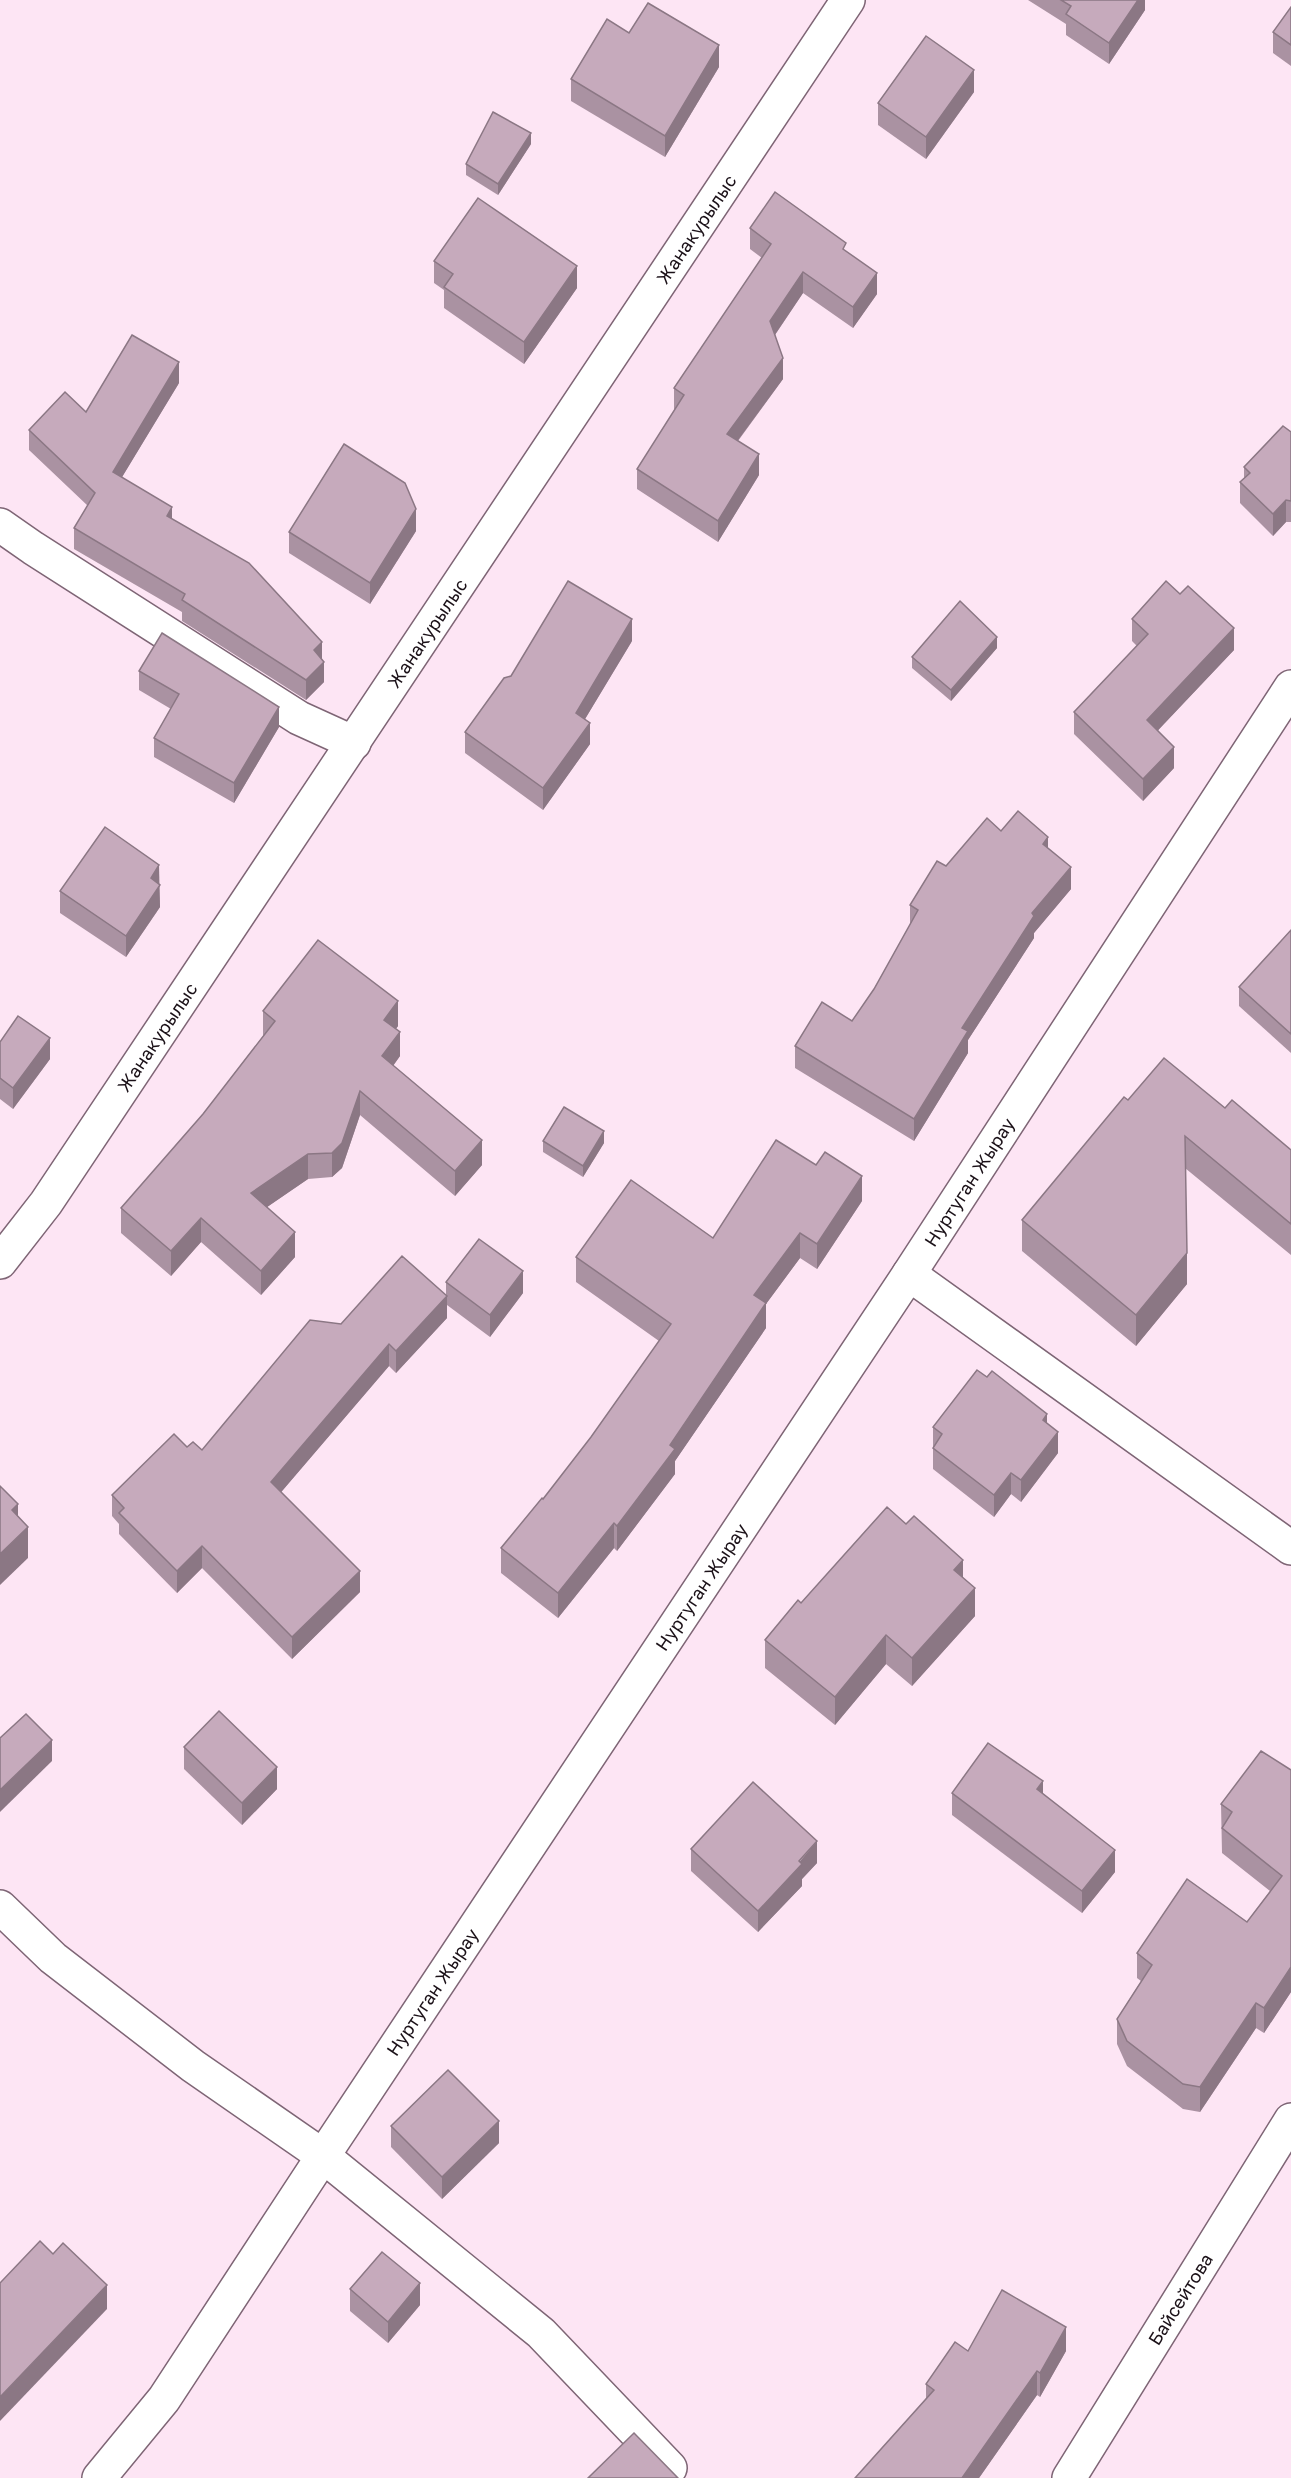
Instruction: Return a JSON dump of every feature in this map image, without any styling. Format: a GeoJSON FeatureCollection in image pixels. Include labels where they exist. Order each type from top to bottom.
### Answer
{"type":"FeatureCollection","features":[{"type":"Feature","properties":{"kind":"street","name":"Жанакурылыс"},"geometry":{"type":"LineString","coordinates":[[0,1262],[46,1203],[848,0]]}},
{"type":"Feature","properties":{"kind":"street"},"geometry":{"type":"LineString","coordinates":[[0,525],[299,718],[354,743]]}},
{"type":"Feature","properties":{"kind":"street","name":"Нуртуган Жырау"},"geometry":{"type":"LineString","coordinates":[[99,2478],[164,2400],[323,2156],[909,1274],[1291,687]]}},
{"type":"Feature","properties":{"kind":"street"},"geometry":{"type":"LineString","coordinates":[[909,1274],[1291,1548]]}},
{"type":"Feature","properties":{"kind":"street"},"geometry":{"type":"LineString","coordinates":[[0,1907],[53,1958],[193,2066],[323,2156],[542,2333],[670,2468]]}},
{"type":"Feature","properties":{"kind":"street","name":"Байсейтова"},"geometry":{"type":"LineString","coordinates":[[1068,2478],[1291,2120]]}},
{"type":"Feature","properties":{"kind":"building"},"geometry":{"type":"Polygon","coordinates":[[[1061,0],[1138,0],[1109,43],[1066,14],[1071,6],[1061,0]]]}},
{"type":"Feature","properties":{"kind":"building"},"geometry":{"type":"Polygon","coordinates":[[[648,3],[719,45],[665,136],[571,79],[607,19],[629,33],[648,3]]]}},
{"type":"Feature","properties":{"kind":"building"},"geometry":{"type":"Polygon","coordinates":[[[1291,7],[1291,45],[1273,32],[1291,7]]]}},
{"type":"Feature","properties":{"kind":"building"},"geometry":{"type":"Polygon","coordinates":[[[926,36],[974,70],[926,137],[878,103],[926,36]]]}},
{"type":"Feature","properties":{"kind":"building"},"geometry":{"type":"Polygon","coordinates":[[[493,112],[531,133],[498,184],[466,164],[493,112]]]}},
{"type":"Feature","properties":{"kind":"building"},"geometry":{"type":"Polygon","coordinates":[[[775,192],[846,243],[843,249],[877,273],[853,307],[803,272],[770,321],[783,358],[727,434],[759,454],[718,521],[637,469],[684,395],[674,388],[771,244],[750,228],[775,192]]]}},
{"type":"Feature","properties":{"kind":"building"},"geometry":{"type":"Polygon","coordinates":[[[478,198],[577,266],[524,342],[444,287],[453,274],[434,261],[478,198]]]}},
{"type":"Feature","properties":{"kind":"building"},"geometry":{"type":"Polygon","coordinates":[[[132,335],[179,362],[113,472],[172,507],[167,516],[249,563],[322,642],[314,650],[324,662],[306,680],[182,600],[185,594],[74,528],[95,493],[29,430],[65,392],[86,412],[132,335]]]}},
{"type":"Feature","properties":{"kind":"building"},"geometry":{"type":"Polygon","coordinates":[[[1283,426],[1291,432],[1291,501],[1286,500],[1273,514],[1240,482],[1250,473],[1244,467],[1283,426]]]}},
{"type":"Feature","properties":{"kind":"building"},"geometry":{"type":"Polygon","coordinates":[[[344,444],[405,483],[416,509],[370,583],[289,532],[344,444]]]}},
{"type":"Feature","properties":{"kind":"building"},"geometry":{"type":"Polygon","coordinates":[[[568,581],[632,619],[576,713],[590,723],[543,788],[465,732],[504,678],[511,676],[568,581]]]}},
{"type":"Feature","properties":{"kind":"building"},"geometry":{"type":"Polygon","coordinates":[[[1166,581],[1180,594],[1188,586],[1234,628],[1147,720],[1174,747],[1143,779],[1074,712],[1148,634],[1132,619],[1166,581]]]}},
{"type":"Feature","properties":{"kind":"building"},"geometry":{"type":"Polygon","coordinates":[[[960,601],[997,637],[951,690],[912,657],[960,601]]]}},
{"type":"Feature","properties":{"kind":"building"},"geometry":{"type":"Polygon","coordinates":[[[162,633],[279,707],[234,783],[154,738],[179,694],[139,671],[162,633]]]}},
{"type":"Feature","properties":{"kind":"building"},"geometry":{"type":"Polygon","coordinates":[[[1018,811],[1048,837],[1043,844],[1071,867],[1032,913],[1034,916],[962,1028],[968,1031],[914,1119],[795,1046],[822,1002],[852,1021],[874,989],[918,910],[910,905],[937,861],[946,866],[987,818],[1001,831],[1018,811]]]}},
{"type":"Feature","properties":{"kind":"building"},"geometry":{"type":"Polygon","coordinates":[[[105,827],[159,865],[151,878],[160,885],[126,936],[60,891],[105,827]]]}},
{"type":"Feature","properties":{"kind":"building"},"geometry":{"type":"Polygon","coordinates":[[[1291,930],[1291,1034],[1239,987],[1291,930]]]}},
{"type":"Feature","properties":{"kind":"building"},"geometry":{"type":"Polygon","coordinates":[[[318,940],[398,1001],[384,1020],[400,1032],[382,1056],[482,1140],[455,1171],[360,1091],[342,1143],[332,1153],[308,1154],[251,1193],[295,1232],[261,1271],[201,1218],[171,1251],[121,1208],[203,1114],[275,1021],[263,1011],[318,940]]]}},
{"type":"Feature","properties":{"kind":"building"},"geometry":{"type":"Polygon","coordinates":[[[18,1016],[50,1038],[13,1088],[0,1078],[0,1042],[18,1016]]]}},
{"type":"Feature","properties":{"kind":"building"},"geometry":{"type":"Polygon","coordinates":[[[1164,1058],[1225,1108],[1232,1100],[1291,1150],[1291,1224],[1185,1136],[1187,1253],[1136,1315],[1022,1220],[1124,1097],[1128,1100],[1164,1058]]]}},
{"type":"Feature","properties":{"kind":"building"},"geometry":{"type":"Polygon","coordinates":[[[564,1107],[604,1131],[583,1166],[543,1141],[564,1107]]]}},
{"type":"Feature","properties":{"kind":"building"},"geometry":{"type":"Polygon","coordinates":[[[776,1140],[816,1165],[825,1152],[862,1176],[817,1244],[800,1233],[754,1295],[766,1303],[670,1445],[675,1449],[617,1526],[614,1523],[558,1593],[501,1548],[591,1437],[671,1324],[576,1257],[631,1180],[713,1238],[776,1140]]]}},
{"type":"Feature","properties":{"kind":"building"},"geometry":{"type":"Polygon","coordinates":[[[479,1239],[523,1271],[490,1315],[446,1282],[479,1239]]]}},
{"type":"Feature","properties":{"kind":"building"},"geometry":{"type":"Polygon","coordinates":[[[402,1256],[447,1296],[396,1351],[389,1344],[271,1482],[360,1571],[292,1637],[202,1546],[177,1571],[119,1513],[124,1508],[112,1495],[174,1434],[187,1447],[193,1442],[202,1450],[310,1320],[341,1324],[402,1256]]]}},
{"type":"Feature","properties":{"kind":"building"},"geometry":{"type":"Polygon","coordinates":[[[977,1370],[987,1377],[992,1371],[1047,1414],[1043,1420],[1058,1432],[1021,1480],[1011,1473],[994,1495],[933,1448],[942,1434],[933,1427],[977,1370]]]}},
{"type":"Feature","properties":{"kind":"building"},"geometry":{"type":"Polygon","coordinates":[[[0,1486],[18,1504],[12,1510],[28,1527],[0,1554],[0,1486]]]}},
{"type":"Feature","properties":{"kind":"building"},"geometry":{"type":"Polygon","coordinates":[[[887,1507],[906,1524],[914,1516],[963,1560],[954,1570],[975,1588],[912,1658],[886,1635],[835,1697],[765,1640],[798,1600],[801,1603],[887,1507]]]}},
{"type":"Feature","properties":{"kind":"building"},"geometry":{"type":"Polygon","coordinates":[[[219,1711],[277,1767],[242,1803],[184,1747],[219,1711]]]}},
{"type":"Feature","properties":{"kind":"building"},"geometry":{"type":"Polygon","coordinates":[[[26,1714],[52,1740],[0,1790],[0,1738],[26,1714]]]}},
{"type":"Feature","properties":{"kind":"building"},"geometry":{"type":"Polygon","coordinates":[[[988,1743],[1043,1781],[1037,1789],[1115,1850],[1082,1891],[952,1793],[988,1743]]]}},
{"type":"Feature","properties":{"kind":"building"},"geometry":{"type":"Polygon","coordinates":[[[1261,1751],[1291,1770],[1291,1967],[1264,2008],[1256,2003],[1200,2087],[1183,2084],[1127,2041],[1117,2019],[1152,1965],[1137,1953],[1187,1879],[1247,1922],[1282,1876],[1222,1828],[1232,1812],[1221,1804],[1261,1751]]]}},
{"type":"Feature","properties":{"kind":"building"},"geometry":{"type":"Polygon","coordinates":[[[753,1782],[817,1841],[799,1861],[802,1864],[758,1911],[691,1849],[753,1782]]]}},
{"type":"Feature","properties":{"kind":"building"},"geometry":{"type":"Polygon","coordinates":[[[448,2070],[499,2121],[442,2177],[391,2126],[448,2070]]]}},
{"type":"Feature","properties":{"kind":"building"},"geometry":{"type":"Polygon","coordinates":[[[40,2241],[53,2254],[63,2243],[107,2285],[0,2397],[0,2283],[40,2241]]]}},
{"type":"Feature","properties":{"kind":"building"},"geometry":{"type":"Polygon","coordinates":[[[382,2252],[420,2283],[388,2322],[350,2289],[382,2252]]]}},
{"type":"Feature","properties":{"kind":"building"},"geometry":{"type":"Polygon","coordinates":[[[1002,2290],[1066,2327],[1040,2373],[1037,2371],[962,2478],[855,2478],[934,2390],[926,2384],[955,2342],[968,2351],[1002,2290]]]}},
{"type":"Feature","properties":{"kind":"building"},"geometry":{"type":"Polygon","coordinates":[[[634,2433],[678,2478],[588,2478],[634,2433]]]}}]}
